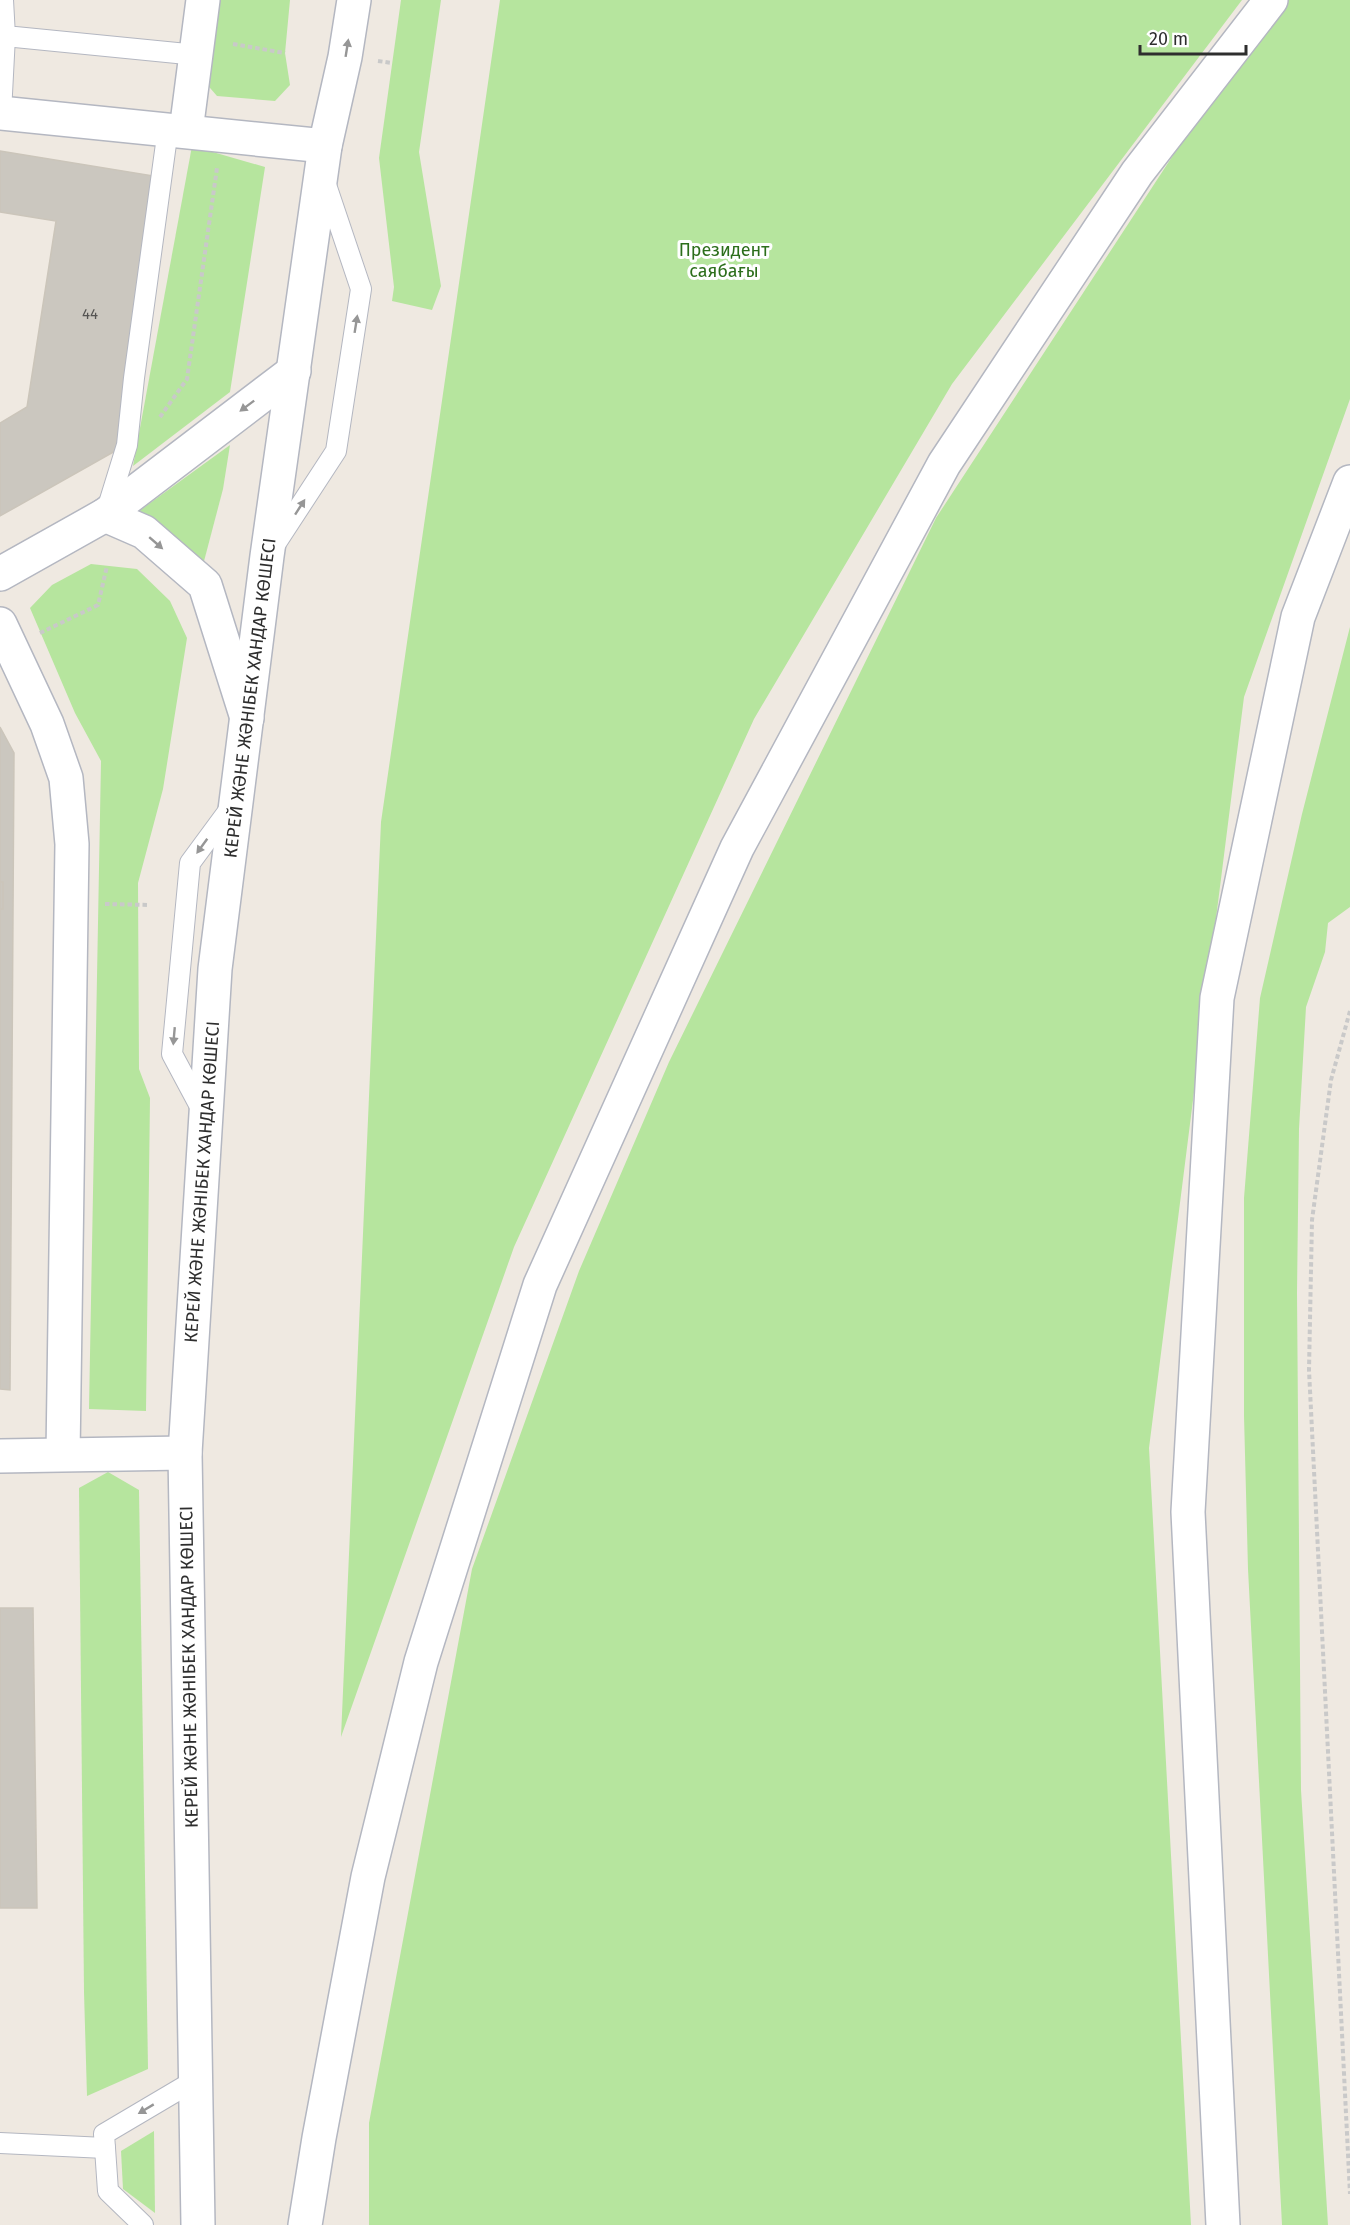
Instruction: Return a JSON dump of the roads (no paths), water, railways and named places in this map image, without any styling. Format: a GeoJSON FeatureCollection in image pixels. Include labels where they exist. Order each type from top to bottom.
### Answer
{"type":"FeatureCollection","features":[{"type":"Feature","properties":{"kind":"street"},"geometry":{"type":"LineString","coordinates":[[177,130],[197,46],[203,0]]}},
{"type":"Feature","properties":{"kind":"street","name":"КЕРЕЙ ЖӘНЕ ЖӘНІБЕК ХАНДАР КӨШЕСІ"},"geometry":{"type":"LineString","coordinates":[[323,160],[323,56],[333,0]]}},
{"type":"Feature","properties":{"kind":"street","name":"КЕРЕЙ ЖӘНЕ ЖӘНІБЕК ХАНДАР КӨШЕСІ"},"geometry":{"type":"LineString","coordinates":[[198,2225],[185,1453],[215,969],[267,556],[323,160],[345,57],[354,0]]}},
{"type":"Feature","properties":{"kind":"street"},"geometry":{"type":"LineString","coordinates":[[305,2225],[368,1877],[422,1662],[540,1285],[737,848],[944,464],[1137,173],[1271,0]]}},
{"type":"Feature","properties":{"kind":"street"},"geometry":{"type":"LineString","coordinates":[[1,113],[221,135],[323,160]]}},
{"type":"Feature","properties":{"kind":"street"},"geometry":{"type":"LineString","coordinates":[[0,574],[105,515],[294,371]]}},
{"type":"Feature","properties":{"kind":"street"},"geometry":{"type":"LineString","coordinates":[[1223,2225],[1188,1512],[1217,998],[1298,617],[1350,482]]}},
{"type":"Feature","properties":{"kind":"street"},"geometry":{"type":"LineString","coordinates":[[105,515],[144,532],[205,585],[247,718]]}},
{"type":"Feature","properties":{"kind":"street"},"geometry":{"type":"LineString","coordinates":[[0,624],[47,724],[66,778],[72,844],[63,1454]]}},
{"type":"Feature","properties":{"kind":"street"},"geometry":{"type":"LineString","coordinates":[[0,1456],[185,1453]]}},
{"type":"Feature","properties":{"kind":"lane"},"geometry":{"type":"LineString","coordinates":[[1,113],[5,36],[3,0]]}},
{"type":"Feature","properties":{"kind":"lane"},"geometry":{"type":"LineString","coordinates":[[5,36],[197,46]]}},
{"type":"Feature","properties":{"kind":"lane"},"geometry":{"type":"LineString","coordinates":[[105,515],[127,445],[136,366],[177,130]]}},
{"type":"Feature","properties":{"kind":"lane"},"geometry":{"type":"LineString","coordinates":[[267,556],[336,451],[361,289],[323,160]]}},
{"type":"Feature","properties":{"kind":"lane"},"geometry":{"type":"LineString","coordinates":[[143,2225],[108,2192],[104,2134],[197,2079]]}},
{"type":"Feature","properties":{"kind":"lane"},"geometry":{"type":"LineString","coordinates":[[0,2143],[105,2148]]}},
{"type":"Feature","properties":{"kind":"park label","name":"Президент саябағы"},"geometry":{"type":"Point","coordinates":[724,260]}}]}
